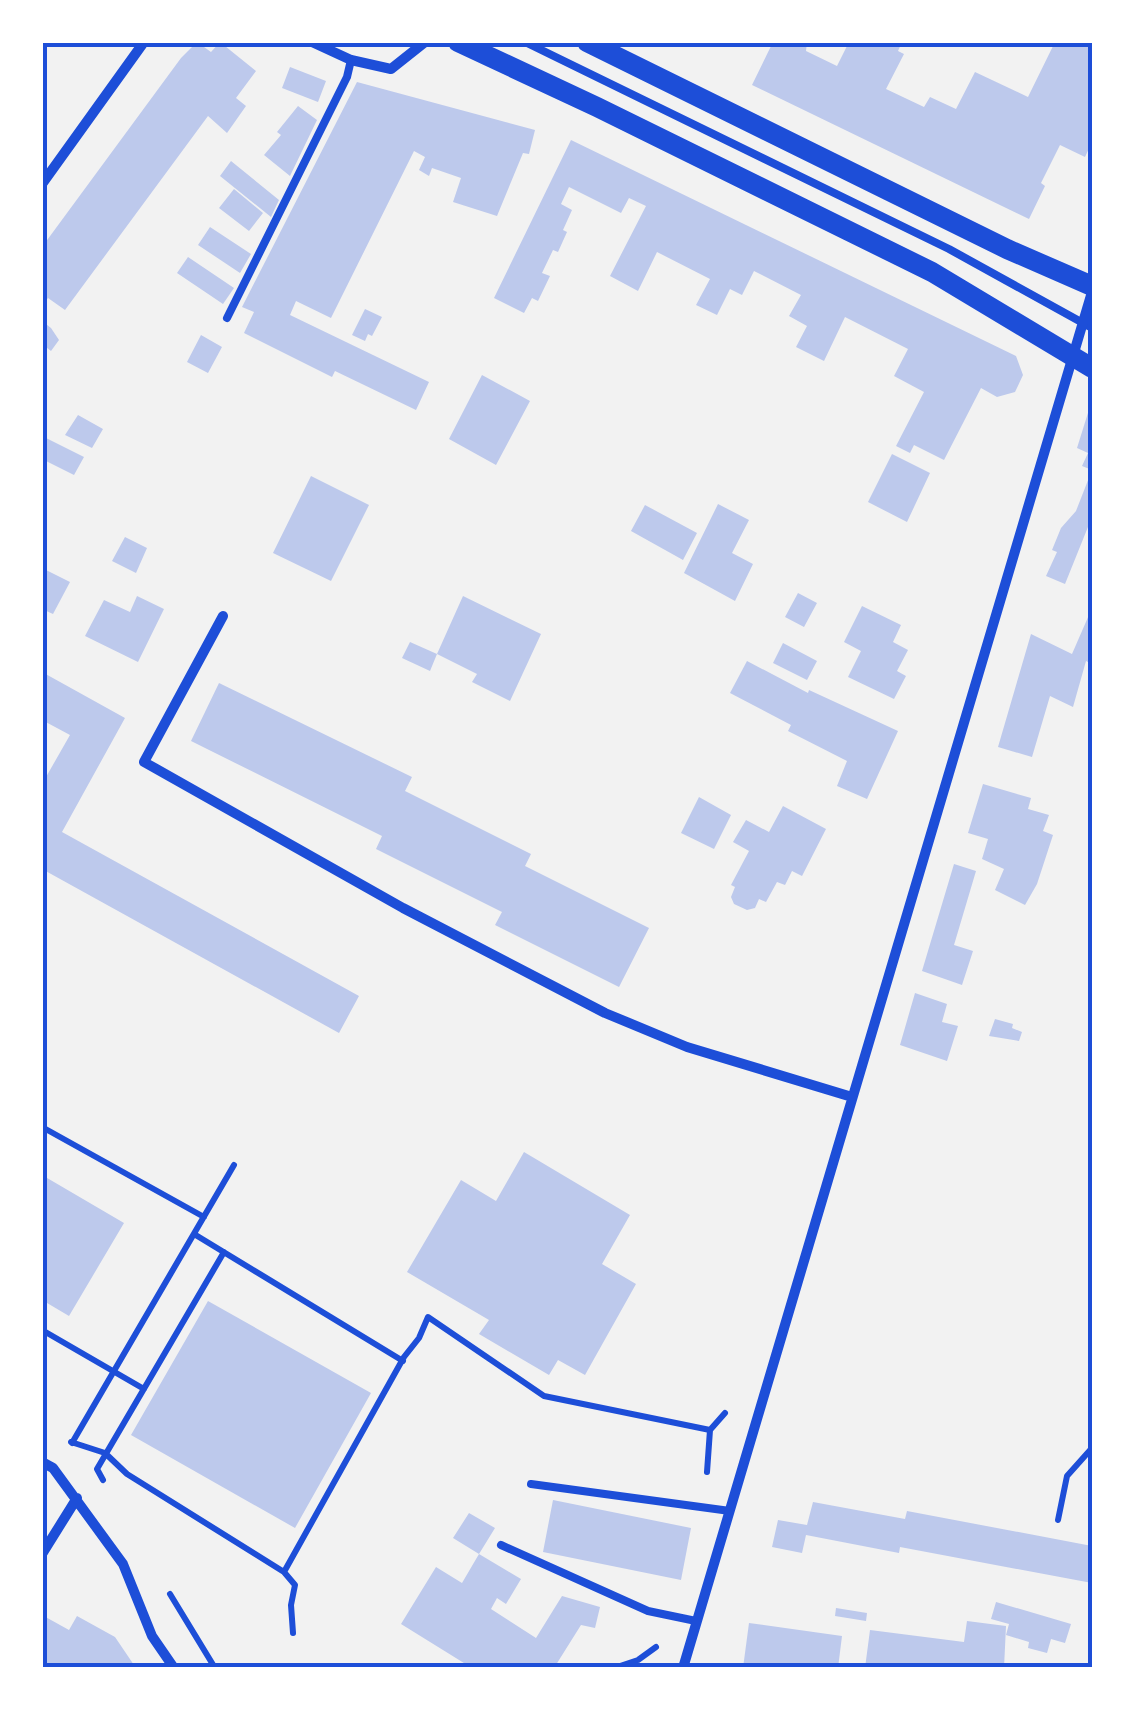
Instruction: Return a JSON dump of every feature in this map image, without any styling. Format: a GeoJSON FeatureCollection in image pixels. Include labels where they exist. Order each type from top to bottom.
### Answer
{"type":"FeatureCollection","features":[{"type":"Feature","properties":{"kind":"main road"},"geometry":{"type":"LineString","coordinates":[[458,42],[932,272],[1083,364]]}},
{"type":"Feature","properties":{"kind":"main road"},"geometry":{"type":"LineString","coordinates":[[587,42],[1092,289]]}},
{"type":"Feature","properties":{"kind":"street"},"geometry":{"type":"LineString","coordinates":[[42,184],[144,42]]}},
{"type":"Feature","properties":{"kind":"street"},"geometry":{"type":"LineString","coordinates":[[312,42],[351,60],[391,69],[425,42]]}},
{"type":"Feature","properties":{"kind":"street"},"geometry":{"type":"LineString","coordinates":[[683,1668],[852,1097],[1083,364],[1092,289]]}},
{"type":"Feature","properties":{"kind":"street"},"geometry":{"type":"LineString","coordinates":[[223,616],[144,762],[403,908],[605,1013],[687,1047],[852,1097]]}},
{"type":"Feature","properties":{"kind":"street"},"geometry":{"type":"LineString","coordinates":[[48,1465],[123,1564],[152,1636],[174,1668]]}},
{"type":"Feature","properties":{"kind":"street"},"geometry":{"type":"LineString","coordinates":[[42,1554],[76,1498]]}},
{"type":"Feature","properties":{"kind":"lane"},"geometry":{"type":"LineString","coordinates":[[526,42],[949,249],[1088,326]]}},
{"type":"Feature","properties":{"kind":"lane"},"geometry":{"type":"LineString","coordinates":[[227,318],[347,77],[351,60]]}},
{"type":"Feature","properties":{"kind":"lane"},"geometry":{"type":"LineString","coordinates":[[531,1484],[730,1511]]}},
{"type":"Feature","properties":{"kind":"lane"},"geometry":{"type":"LineString","coordinates":[[501,1546],[648,1612],[696,1622]]}},
{"type":"Feature","properties":{"kind":"path"},"geometry":{"type":"LineString","coordinates":[[42,1128],[204,1217]]}},
{"type":"Feature","properties":{"kind":"path"},"geometry":{"type":"LineString","coordinates":[[48,1465],[72,1443],[234,1166]]}},
{"type":"Feature","properties":{"kind":"path"},"geometry":{"type":"LineString","coordinates":[[194,1234],[403,1361]]}},
{"type":"Feature","properties":{"kind":"path"},"geometry":{"type":"LineString","coordinates":[[106,1485],[96,1469],[224,1252]]}},
{"type":"Feature","properties":{"kind":"path"},"geometry":{"type":"LineString","coordinates":[[284,1572],[428,1317],[544,1396],[710,1430],[732,1401]]}},
{"type":"Feature","properties":{"kind":"path"},"geometry":{"type":"LineString","coordinates":[[42,1330],[144,1389]]}},
{"type":"Feature","properties":{"kind":"path"},"geometry":{"type":"LineString","coordinates":[[72,1443],[105,1453],[128,1474],[284,1572],[295,1585],[291,1605],[293,1633]]}},
{"type":"Feature","properties":{"kind":"path"},"geometry":{"type":"LineString","coordinates":[[1058,1520],[1067,1476],[1092,1448]]}},
{"type":"Feature","properties":{"kind":"path"},"geometry":{"type":"LineString","coordinates":[[164,1583],[214,1668]]}},
{"type":"Feature","properties":{"kind":"building"},"geometry":{"type":"Polygon","coordinates":[[[197,42],[211,52],[220,42],[256,71],[236,98],[246,106],[227,133],[208,116],[65,310],[48,298],[42,306],[42,247],[181,58],[197,42]]]}},
{"type":"Feature","properties":{"kind":"building"},"geometry":{"type":"Polygon","coordinates":[[[773,42],[807,42],[806,51],[837,66],[849,42],[902,42],[898,51],[904,54],[886,89],[924,107],[930,97],[956,109],[975,72],[1028,97],[1055,42],[1092,42],[1092,142],[1085,157],[1060,145],[1029,219],[752,85],[773,42]]]}},
{"type":"Feature","properties":{"kind":"building"},"geometry":{"type":"Polygon","coordinates":[[[290,67],[326,81],[318,102],[282,88],[290,67]]]}},
{"type":"Feature","properties":{"kind":"building"},"geometry":{"type":"Polygon","coordinates":[[[357,82],[535,130],[529,154],[523,153],[497,216],[453,202],[461,178],[432,168],[429,176],[419,170],[425,157],[414,151],[331,318],[296,301],[290,315],[429,382],[416,410],[335,371],[332,377],[244,333],[254,312],[242,307],[357,82]]]}},
{"type":"Feature","properties":{"kind":"building"},"geometry":{"type":"Polygon","coordinates":[[[298,106],[317,120],[290,176],[264,155],[298,106]]]}},
{"type":"Feature","properties":{"kind":"building"},"geometry":{"type":"Polygon","coordinates":[[[571,140],[1016,356],[1023,375],[1015,392],[997,397],[981,388],[944,460],[914,445],[910,453],[896,446],[924,392],[894,376],[908,349],[845,317],[824,361],[796,347],[807,326],[789,316],[801,295],[754,271],[742,295],[730,289],[717,315],[696,305],[710,279],[657,252],[638,291],[610,276],[646,206],[629,198],[621,213],[569,187],[561,204],[572,210],[563,230],[567,232],[542,273],[550,276],[538,301],[532,298],[524,313],[494,298],[571,140]]]}},
{"type":"Feature","properties":{"kind":"building"},"geometry":{"type":"Polygon","coordinates":[[[231,161],[279,200],[271,217],[220,176],[231,161]]]}},
{"type":"Feature","properties":{"kind":"building"},"geometry":{"type":"Polygon","coordinates":[[[234,189],[263,213],[249,231],[219,208],[234,189]]]}},
{"type":"Feature","properties":{"kind":"building"},"geometry":{"type":"Polygon","coordinates":[[[210,227],[251,254],[240,273],[198,245],[210,227]]]}},
{"type":"Feature","properties":{"kind":"building"},"geometry":{"type":"Polygon","coordinates":[[[188,257],[234,288],[223,304],[177,273],[188,257]]]}},
{"type":"Feature","properties":{"kind":"building"},"geometry":{"type":"Polygon","coordinates":[[[365,309],[382,317],[365,341],[352,335],[365,309]]]}},
{"type":"Feature","properties":{"kind":"building"},"geometry":{"type":"Polygon","coordinates":[[[42,321],[59,340],[51,351],[42,344],[42,321]]]}},
{"type":"Feature","properties":{"kind":"building"},"geometry":{"type":"Polygon","coordinates":[[[201,335],[222,347],[208,373],[187,362],[201,335]]]}},
{"type":"Feature","properties":{"kind":"building"},"geometry":{"type":"Polygon","coordinates":[[[482,375],[530,401],[496,465],[449,439],[482,375]]]}},
{"type":"Feature","properties":{"kind":"building"},"geometry":{"type":"Polygon","coordinates":[[[1092,400],[1092,470],[1082,466],[1088,453],[1077,448],[1092,400]]]}},
{"type":"Feature","properties":{"kind":"building"},"geometry":{"type":"Polygon","coordinates":[[[78,415],[103,429],[92,448],[65,435],[78,415]]]}},
{"type":"Feature","properties":{"kind":"building"},"geometry":{"type":"Polygon","coordinates":[[[42,436],[84,457],[74,475],[42,459],[42,436]]]}},
{"type":"Feature","properties":{"kind":"building"},"geometry":{"type":"Polygon","coordinates":[[[892,454],[930,473],[907,522],[868,502],[892,454]]]}},
{"type":"Feature","properties":{"kind":"building"},"geometry":{"type":"Polygon","coordinates":[[[1092,470],[1092,517],[1065,584],[1046,576],[1057,552],[1052,550],[1061,528],[1076,511],[1092,470]]]}},
{"type":"Feature","properties":{"kind":"building"},"geometry":{"type":"Polygon","coordinates":[[[311,476],[369,505],[331,581],[273,553],[311,476]]]}},
{"type":"Feature","properties":{"kind":"building"},"geometry":{"type":"Polygon","coordinates":[[[718,504],[749,520],[732,553],[753,564],[735,601],[684,573],[718,504]]]}},
{"type":"Feature","properties":{"kind":"building"},"geometry":{"type":"Polygon","coordinates":[[[645,505],[697,533],[683,560],[631,531],[645,505]]]}},
{"type":"Feature","properties":{"kind":"building"},"geometry":{"type":"Polygon","coordinates":[[[125,537],[147,548],[136,573],[112,561],[125,537]]]}},
{"type":"Feature","properties":{"kind":"building"},"geometry":{"type":"Polygon","coordinates":[[[42,568],[70,582],[53,614],[42,609],[42,568]]]}},
{"type":"Feature","properties":{"kind":"building"},"geometry":{"type":"Polygon","coordinates":[[[798,593],[817,603],[804,627],[785,617],[798,593]]]}},
{"type":"Feature","properties":{"kind":"building"},"geometry":{"type":"Polygon","coordinates":[[[137,596],[164,609],[138,662],[85,636],[104,600],[130,612],[137,596]]]}},
{"type":"Feature","properties":{"kind":"building"},"geometry":{"type":"Polygon","coordinates":[[[463,596],[541,634],[510,701],[472,682],[477,674],[437,654],[463,596]]]}},
{"type":"Feature","properties":{"kind":"building"},"geometry":{"type":"Polygon","coordinates":[[[862,606],[901,625],[893,642],[908,650],[897,671],[906,676],[894,699],[848,677],[861,651],[844,642],[862,606]]]}},
{"type":"Feature","properties":{"kind":"building"},"geometry":{"type":"Polygon","coordinates":[[[1092,608],[1092,664],[1086,661],[1073,707],[1050,696],[1032,757],[998,747],[1031,634],[1072,654],[1092,608]]]}},
{"type":"Feature","properties":{"kind":"building"},"geometry":{"type":"Polygon","coordinates":[[[410,642],[437,654],[430,671],[402,658],[410,642]]]}},
{"type":"Feature","properties":{"kind":"building"},"geometry":{"type":"Polygon","coordinates":[[[783,643],[817,661],[807,680],[773,663],[783,643]]]}},
{"type":"Feature","properties":{"kind":"building"},"geometry":{"type":"Polygon","coordinates":[[[747,661],[808,693],[809,690],[898,731],[867,799],[837,786],[847,761],[788,731],[791,725],[730,693],[747,661]]]}},
{"type":"Feature","properties":{"kind":"building"},"geometry":{"type":"Polygon","coordinates":[[[42,672],[125,718],[62,832],[359,996],[339,1033],[42,869],[42,784],[70,735],[42,720],[42,672]]]}},
{"type":"Feature","properties":{"kind":"building"},"geometry":{"type":"Polygon","coordinates":[[[219,683],[412,777],[405,791],[531,854],[525,866],[649,928],[619,987],[495,925],[502,912],[376,849],[382,836],[191,741],[219,683]]]}},
{"type":"Feature","properties":{"kind":"building"},"geometry":{"type":"Polygon","coordinates":[[[983,784],[1031,798],[1028,809],[1049,815],[1043,831],[1053,835],[1037,884],[1025,905],[995,890],[1004,869],[982,859],[988,839],[968,833],[983,784]]]}},
{"type":"Feature","properties":{"kind":"building"},"geometry":{"type":"Polygon","coordinates":[[[699,797],[731,815],[714,849],[681,833],[699,797]]]}},
{"type":"Feature","properties":{"kind":"building"},"geometry":{"type":"Polygon","coordinates":[[[783,806],[826,829],[802,876],[792,871],[785,885],[777,882],[766,902],[759,899],[755,908],[747,910],[734,904],[731,897],[735,887],[731,885],[749,851],[733,842],[746,820],[769,832],[783,806]]]}},
{"type":"Feature","properties":{"kind":"building"},"geometry":{"type":"Polygon","coordinates":[[[954,864],[976,871],[954,945],[973,951],[962,985],[922,971],[954,864]]]}},
{"type":"Feature","properties":{"kind":"building"},"geometry":{"type":"Polygon","coordinates":[[[915,993],[947,1004],[942,1022],[958,1026],[947,1061],[900,1045],[915,993]]]}},
{"type":"Feature","properties":{"kind":"building"},"geometry":{"type":"Polygon","coordinates":[[[995,1019],[1013,1024],[1012,1028],[1022,1032],[1019,1041],[989,1036],[995,1019]]]}},
{"type":"Feature","properties":{"kind":"building"},"geometry":{"type":"Polygon","coordinates":[[[524,1152],[630,1215],[602,1264],[636,1284],[585,1375],[558,1360],[549,1375],[479,1334],[489,1320],[407,1272],[461,1180],[496,1201],[524,1152]]]}},
{"type":"Feature","properties":{"kind":"building"},"geometry":{"type":"Polygon","coordinates":[[[42,1175],[124,1223],[69,1316],[42,1300],[42,1175]]]}},
{"type":"Feature","properties":{"kind":"building"},"geometry":{"type":"Polygon","coordinates":[[[208,1301],[371,1393],[295,1528],[131,1435],[208,1301]]]}},
{"type":"Feature","properties":{"kind":"building"},"geometry":{"type":"Polygon","coordinates":[[[553,1500],[691,1528],[681,1580],[543,1552],[553,1500]]]}},
{"type":"Feature","properties":{"kind":"building"},"geometry":{"type":"Polygon","coordinates":[[[813,1502],[905,1519],[907,1511],[1092,1546],[1092,1583],[900,1547],[899,1553],[806,1535],[802,1553],[772,1547],[778,1520],[807,1525],[813,1502]]]}},
{"type":"Feature","properties":{"kind":"building"},"geometry":{"type":"Polygon","coordinates":[[[469,1513],[495,1528],[479,1554],[453,1538],[469,1513]]]}},
{"type":"Feature","properties":{"kind":"building"},"geometry":{"type":"Polygon","coordinates":[[[479,1554],[521,1579],[506,1604],[497,1598],[491,1609],[536,1638],[562,1596],[600,1607],[595,1628],[581,1625],[554,1668],[472,1668],[401,1624],[436,1567],[462,1583],[479,1554]]]}},
{"type":"Feature","properties":{"kind":"building"},"geometry":{"type":"Polygon","coordinates":[[[996,1602],[1071,1624],[1065,1643],[1051,1639],[1047,1653],[1028,1648],[1029,1642],[1006,1635],[1009,1624],[991,1619],[996,1602]]]}},
{"type":"Feature","properties":{"kind":"building"},"geometry":{"type":"Polygon","coordinates":[[[836,1608],[867,1613],[866,1621],[835,1616],[836,1608]]]}},
{"type":"Feature","properties":{"kind":"building"},"geometry":{"type":"Polygon","coordinates":[[[42,1615],[69,1630],[77,1616],[115,1637],[136,1668],[42,1668],[42,1615]]]}},
{"type":"Feature","properties":{"kind":"building"},"geometry":{"type":"Polygon","coordinates":[[[967,1621],[1006,1626],[1004,1668],[865,1668],[870,1630],[964,1642],[967,1621]]]}},
{"type":"Feature","properties":{"kind":"building"},"geometry":{"type":"Polygon","coordinates":[[[749,1623],[842,1636],[838,1668],[743,1668],[749,1623]]]}}]}
